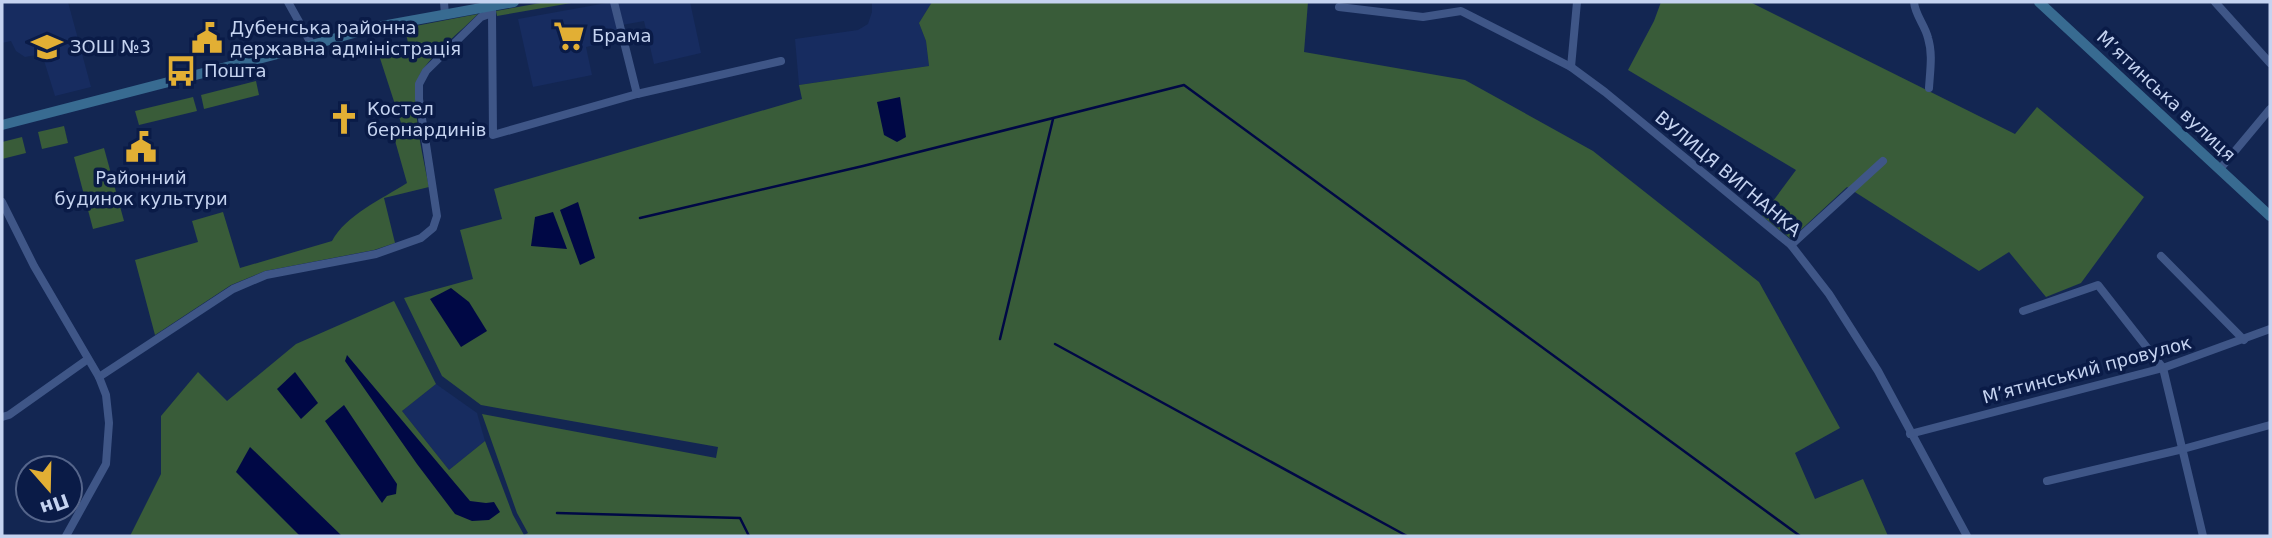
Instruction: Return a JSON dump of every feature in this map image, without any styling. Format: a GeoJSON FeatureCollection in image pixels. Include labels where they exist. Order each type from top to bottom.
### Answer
{"type":"FeatureCollection","features":[{"type":"Feature","properties":{"kind":"main road"},"geometry":{"type":"LineString","coordinates":[[2,125],[313,46],[371,28],[492,9],[514,2]]}},
{"type":"Feature","properties":{"kind":"main road","name":"Мʼятинська вулиця"},"geometry":{"type":"LineString","coordinates":[[2039,2],[2270,216]]}},
{"type":"Feature","properties":{"kind":"street"},"geometry":{"type":"LineString","coordinates":[[288,2],[313,46]]}},
{"type":"Feature","properties":{"kind":"street"},"geometry":{"type":"LineString","coordinates":[[444,2],[445,15]]}},
{"type":"Feature","properties":{"kind":"street"},"geometry":{"type":"LineString","coordinates":[[614,2],[637,94]]}},
{"type":"Feature","properties":{"kind":"street"},"geometry":{"type":"LineString","coordinates":[[1571,67],[1577,2]]}},
{"type":"Feature","properties":{"kind":"street"},"geometry":{"type":"LineString","coordinates":[[1914,2],[1914,9],[1928,36],[1931,55],[1929,88]]}},
{"type":"Feature","properties":{"kind":"street"},"geometry":{"type":"LineString","coordinates":[[2215,2],[2270,63]]}},
{"type":"Feature","properties":{"kind":"street","name":"ВУЛИЦЯ ВИГНАНКА"},"geometry":{"type":"LineString","coordinates":[[1339,7],[1423,17],[1461,11],[1571,67],[1791,245],[1829,294],[1878,370],[1910,434],[1968,536]]}},
{"type":"Feature","properties":{"kind":"street"},"geometry":{"type":"LineString","coordinates":[[492,9],[493,135],[637,94],[781,61]]}},
{"type":"Feature","properties":{"kind":"street"},"geometry":{"type":"LineString","coordinates":[[99,377],[233,289],[266,275],[376,254],[421,238],[433,228],[437,216],[419,84],[426,71],[492,9]]}},
{"type":"Feature","properties":{"kind":"street"},"geometry":{"type":"LineString","coordinates":[[2220,169],[2270,109]]}},
{"type":"Feature","properties":{"kind":"street"},"geometry":{"type":"LineString","coordinates":[[1791,245],[1883,161]]}},
{"type":"Feature","properties":{"kind":"street"},"geometry":{"type":"LineString","coordinates":[[2,202],[34,266],[99,377],[106,395],[109,423],[106,464],[66,536]]}},
{"type":"Feature","properties":{"kind":"street"},"geometry":{"type":"LineString","coordinates":[[2161,256],[2244,340]]}},
{"type":"Feature","properties":{"kind":"street"},"geometry":{"type":"LineString","coordinates":[[2023,311],[2098,285],[2163,368],[2203,536]]}},
{"type":"Feature","properties":{"kind":"street","name":"Мʼятинський провулок"},"geometry":{"type":"LineString","coordinates":[[1910,434],[2163,368],[2270,329]]}},
{"type":"Feature","properties":{"kind":"street"},"geometry":{"type":"LineString","coordinates":[[2,416],[9,415],[88,359]]}},
{"type":"Feature","properties":{"kind":"street"},"geometry":{"type":"LineString","coordinates":[[2047,481],[2270,425]]}},
{"type":"Feature","properties":{"kind":"shaded area","name":"ЗОШ №3"},"geometry":{"type":"Polygon","coordinates":[[[2,2],[68,2],[91,87],[55,96],[42,54],[25,57],[16,51],[11,41],[2,43],[2,2]]]}},
{"type":"Feature","properties":{"kind":"shaded area"},"geometry":{"type":"Polygon","coordinates":[[[612,2],[621,39],[586,47],[592,75],[533,87],[518,19],[612,2]]]}},
{"type":"Feature","properties":{"kind":"shaded area"},"geometry":{"type":"Polygon","coordinates":[[[617,2],[690,2],[701,53],[654,64],[644,21],[622,25],[617,2]]]}},
{"type":"Feature","properties":{"kind":"shaded area"},"geometry":{"type":"Polygon","coordinates":[[[872,2],[932,2],[919,23],[926,41],[929,66],[799,85],[795,39],[858,30],[868,24],[872,2]]]}},
{"type":"Feature","properties":{"kind":"shaded area"},"geometry":{"type":"Polygon","coordinates":[[[900,97],[906,137],[897,142],[884,135],[877,102],[900,97]]]}},
{"type":"Feature","properties":{"kind":"shaded area"},"geometry":{"type":"Polygon","coordinates":[[[578,202],[595,258],[580,265],[560,210],[578,202]]]}},
{"type":"Feature","properties":{"kind":"shaded area"},"geometry":{"type":"Polygon","coordinates":[[[553,212],[567,249],[531,246],[535,217],[553,212]]]}},
{"type":"Feature","properties":{"kind":"shaded area"},"geometry":{"type":"Polygon","coordinates":[[[451,288],[469,302],[487,331],[461,347],[430,299],[451,288]]]}},
{"type":"Feature","properties":{"kind":"shaded area"},"geometry":{"type":"Polygon","coordinates":[[[347,355],[470,501],[494,502],[500,512],[489,520],[472,521],[455,514],[345,361],[347,355]]]}},
{"type":"Feature","properties":{"kind":"shaded area"},"geometry":{"type":"Polygon","coordinates":[[[295,372],[318,403],[301,419],[277,389],[295,372]]]}},
{"type":"Feature","properties":{"kind":"shaded area"},"geometry":{"type":"Polygon","coordinates":[[[436,384],[477,413],[485,441],[449,470],[402,411],[436,384]]]}},
{"type":"Feature","properties":{"kind":"shaded area"},"geometry":{"type":"Polygon","coordinates":[[[344,405],[397,484],[396,494],[387,496],[382,503],[325,421],[344,405]]]}},
{"type":"Feature","properties":{"kind":"shaded area"},"geometry":{"type":"Polygon","coordinates":[[[250,447],[342,536],[300,536],[236,472],[250,447]]]}},
{"type":"Feature","properties":{"kind":"green space"},"geometry":{"type":"Polygon","coordinates":[[[546,2],[577,2],[497,16],[496,11],[546,2]]]}},
{"type":"Feature","properties":{"kind":"green space"},"geometry":{"type":"Polygon","coordinates":[[[932,2],[1308,2],[1304,52],[1465,80],[1593,151],[1759,282],[1840,428],[1795,453],[1815,499],[1863,479],[1888,536],[130,536],[161,474],[161,416],[198,372],[227,401],[296,344],[394,301],[436,384],[402,411],[449,470],[485,441],[513,515],[524,535],[528,533],[517,513],[482,414],[716,458],[718,447],[481,405],[442,376],[404,298],[473,279],[460,230],[502,219],[494,189],[802,99],[799,85],[929,66],[926,41],[919,23],[932,2]]]}},
{"type":"Feature","properties":{"kind":"green space"},"geometry":{"type":"Polygon","coordinates":[[[1661,2],[1750,2],[2015,134],[2037,107],[2144,197],[2081,283],[2046,297],[2009,252],[1979,271],[1847,187],[1791,239],[1762,216],[1796,170],[1628,70],[1661,2]]]}},
{"type":"Feature","properties":{"kind":"green space"},"geometry":{"type":"Polygon","coordinates":[[[478,14],[435,55],[418,79],[416,109],[429,187],[384,198],[395,243],[374,250],[265,271],[231,285],[155,335],[135,260],[198,242],[192,221],[223,212],[240,268],[332,241],[355,215],[407,183],[392,130],[402,126],[377,49],[408,43],[405,28],[478,14]]]}},
{"type":"Feature","properties":{"kind":"green space"},"geometry":{"type":"Polygon","coordinates":[[[256,81],[259,95],[204,109],[201,95],[256,81]]]}},
{"type":"Feature","properties":{"kind":"green space"},"geometry":{"type":"Polygon","coordinates":[[[193,97],[197,111],[139,125],[135,111],[193,97]]]}},
{"type":"Feature","properties":{"kind":"green space"},"geometry":{"type":"Polygon","coordinates":[[[64,126],[68,143],[42,149],[38,132],[64,126]]]}},
{"type":"Feature","properties":{"kind":"green space"},"geometry":{"type":"Polygon","coordinates":[[[22,137],[26,153],[2,159],[2,142],[22,137]]]}},
{"type":"Feature","properties":{"kind":"green space"},"geometry":{"type":"Polygon","coordinates":[[[104,148],[124,221],[93,229],[74,157],[104,148]]]}},
{"type":"Feature","properties":{"kind":"waterway"},"geometry":{"type":"LineString","coordinates":[[640,218],[863,166],[1184,85],[1800,536]]}},
{"type":"Feature","properties":{"kind":"waterway"},"geometry":{"type":"LineString","coordinates":[[1000,339],[1053,119]]}},
{"type":"Feature","properties":{"kind":"waterway"},"geometry":{"type":"LineString","coordinates":[[1055,344],[1407,536]]}},
{"type":"Feature","properties":{"kind":"waterway"},"geometry":{"type":"LineString","coordinates":[[557,513],[740,518],[749,536]]}},
{"type":"Feature","properties":{"kind":"place","name":"Брама"},"geometry":{"type":"Point","coordinates":[569,36]}},
{"type":"Feature","properties":{"kind":"place","name":"Дубенська районна державна адміністрація"},"geometry":{"type":"Point","coordinates":[207,38]}},
{"type":"Feature","properties":{"kind":"place","name":"ЗОШ №3"},"geometry":{"type":"Point","coordinates":[47,47]}},
{"type":"Feature","properties":{"kind":"place","name":"Пошта"},"geometry":{"type":"Point","coordinates":[181,71]}},
{"type":"Feature","properties":{"kind":"place","name":"Костел бернардинів"},"geometry":{"type":"Point","coordinates":[344,119]}},
{"type":"Feature","properties":{"kind":"place","name":"Районний будинок культури"},"geometry":{"type":"Point","coordinates":[141,147]}}]}
